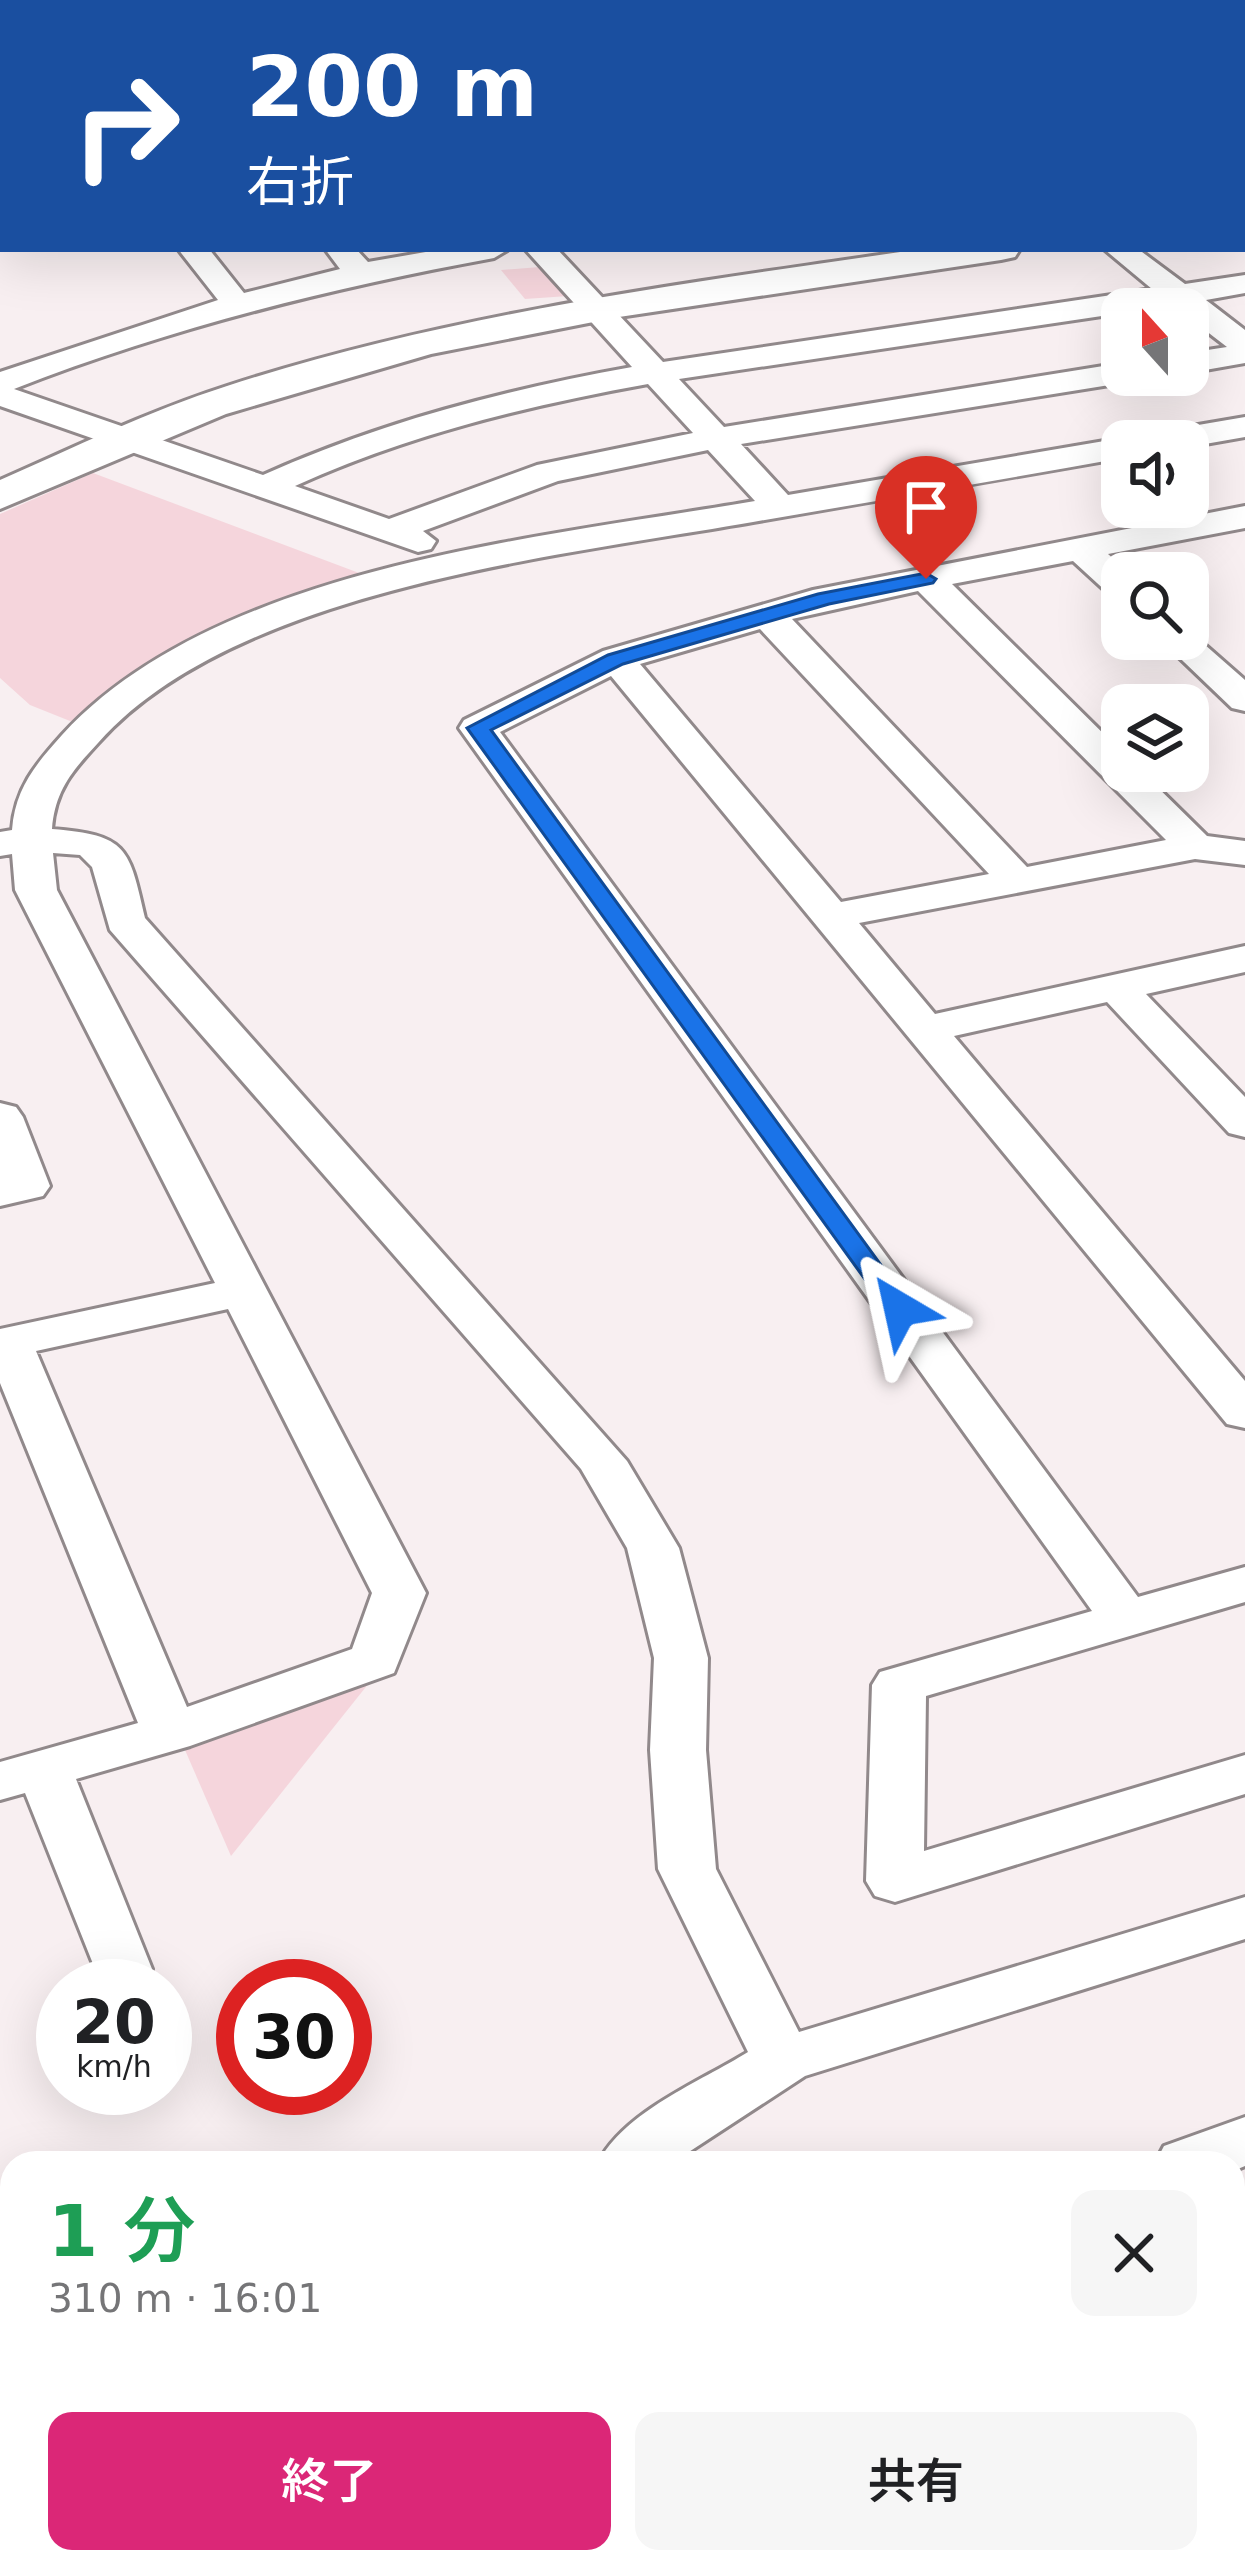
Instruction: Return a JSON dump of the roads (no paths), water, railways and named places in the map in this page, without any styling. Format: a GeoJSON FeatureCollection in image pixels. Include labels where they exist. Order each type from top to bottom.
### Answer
{"type":"FeatureCollection","features":[{"type":"Feature","properties":{"kind":"street"},"geometry":{"type":"LineString","coordinates":[[195,252],[236,303]]}},
{"type":"Feature","properties":{"kind":"street"},"geometry":{"type":"LineString","coordinates":[[0,383],[350,261],[458,252]]}},
{"type":"Feature","properties":{"kind":"street"},"geometry":{"type":"LineString","coordinates":[[543,252],[780,507]]}},
{"type":"Feature","properties":{"kind":"street"},"geometry":{"type":"LineString","coordinates":[[0,496],[124,438],[242,394],[411,345],[595,310],[981,252]]}},
{"type":"Feature","properties":{"kind":"street"},"geometry":{"type":"LineString","coordinates":[[1124,252],[1170,288]]}},
{"type":"Feature","properties":{"kind":"street"},"geometry":{"type":"LineString","coordinates":[[1209,290],[1245,284]]}},
{"type":"Feature","properties":{"kind":"street"},"geometry":{"type":"LineString","coordinates":[[265,487],[304,468],[462,411],[658,372],[1101,307]]}},
{"type":"Feature","properties":{"kind":"street"},"geometry":{"type":"LineString","coordinates":[[1209,320],[1245,349]]}},
{"type":"Feature","properties":{"kind":"street"},"geometry":{"type":"LineString","coordinates":[[1209,358],[1245,349]]}},
{"type":"Feature","properties":{"kind":"street"},"geometry":{"type":"LineString","coordinates":[[389,531],[549,472],[718,438],[1101,376]]}},
{"type":"Feature","properties":{"kind":"street"},"geometry":{"type":"LineString","coordinates":[[0,395],[474,560]]}},
{"type":"Feature","properties":{"kind":"street"},"geometry":{"type":"LineString","coordinates":[[1209,433],[1245,427]]}},
{"type":"Feature","properties":{"kind":"street"},"geometry":{"type":"LineString","coordinates":[[116,1959],[22,1775],[170,1733],[375,1660],[398,1593],[36,890],[15,842],[40,788],[80,736],[135,693],[224,639],[375,583],[474,560],[1101,452]]}},
{"type":"Feature","properties":{"kind":"street"},"geometry":{"type":"LineString","coordinates":[[1125,1618],[478,728],[616,659],[826,598],[1241,522]]}},
{"type":"Feature","properties":{"kind":"street"},"geometry":{"type":"LineString","coordinates":[[1081,549],[1101,567]]}},
{"type":"Feature","properties":{"kind":"street"},"geometry":{"type":"LineString","coordinates":[[926,579],[1195,847]]}},
{"type":"Feature","properties":{"kind":"street"},"geometry":{"type":"LineString","coordinates":[[768,616],[1016,879]]}},
{"type":"Feature","properties":{"kind":"street"},"geometry":{"type":"LineString","coordinates":[[616,659],[1245,1414]]}},
{"type":"Feature","properties":{"kind":"street"},"geometry":{"type":"LineString","coordinates":[[1202,660],[1245,700]]}},
{"type":"Feature","properties":{"kind":"street"},"geometry":{"type":"LineString","coordinates":[[15,842],[92,844],[112,864],[125,921],[602,1461],[653,1548],[681,1658],[678,1750],[687,1869],[783,2060]]}},
{"type":"Feature","properties":{"kind":"street"},"geometry":{"type":"LineString","coordinates":[[832,916],[1195,847],[1245,853]]}},
{"type":"Feature","properties":{"kind":"street"},"geometry":{"type":"LineString","coordinates":[[926,1029],[1245,959]]}},
{"type":"Feature","properties":{"kind":"street"},"geometry":{"type":"LineString","coordinates":[[1116,987],[1245,1124]]}},
{"type":"Feature","properties":{"kind":"street"},"geometry":{"type":"LineString","coordinates":[[0,1118],[27,1186],[0,1192]]}},
{"type":"Feature","properties":{"kind":"street"},"geometry":{"type":"LineString","coordinates":[[170,1733],[4,1343],[243,1292]]}},
{"type":"Feature","properties":{"kind":"street"},"geometry":{"type":"LineString","coordinates":[[1245,1584],[899,1685],[895,1881],[1245,1774]]}},
{"type":"Feature","properties":{"kind":"street"},"geometry":{"type":"LineString","coordinates":[[644,2151],[783,2060],[1245,1918]]}}]}
